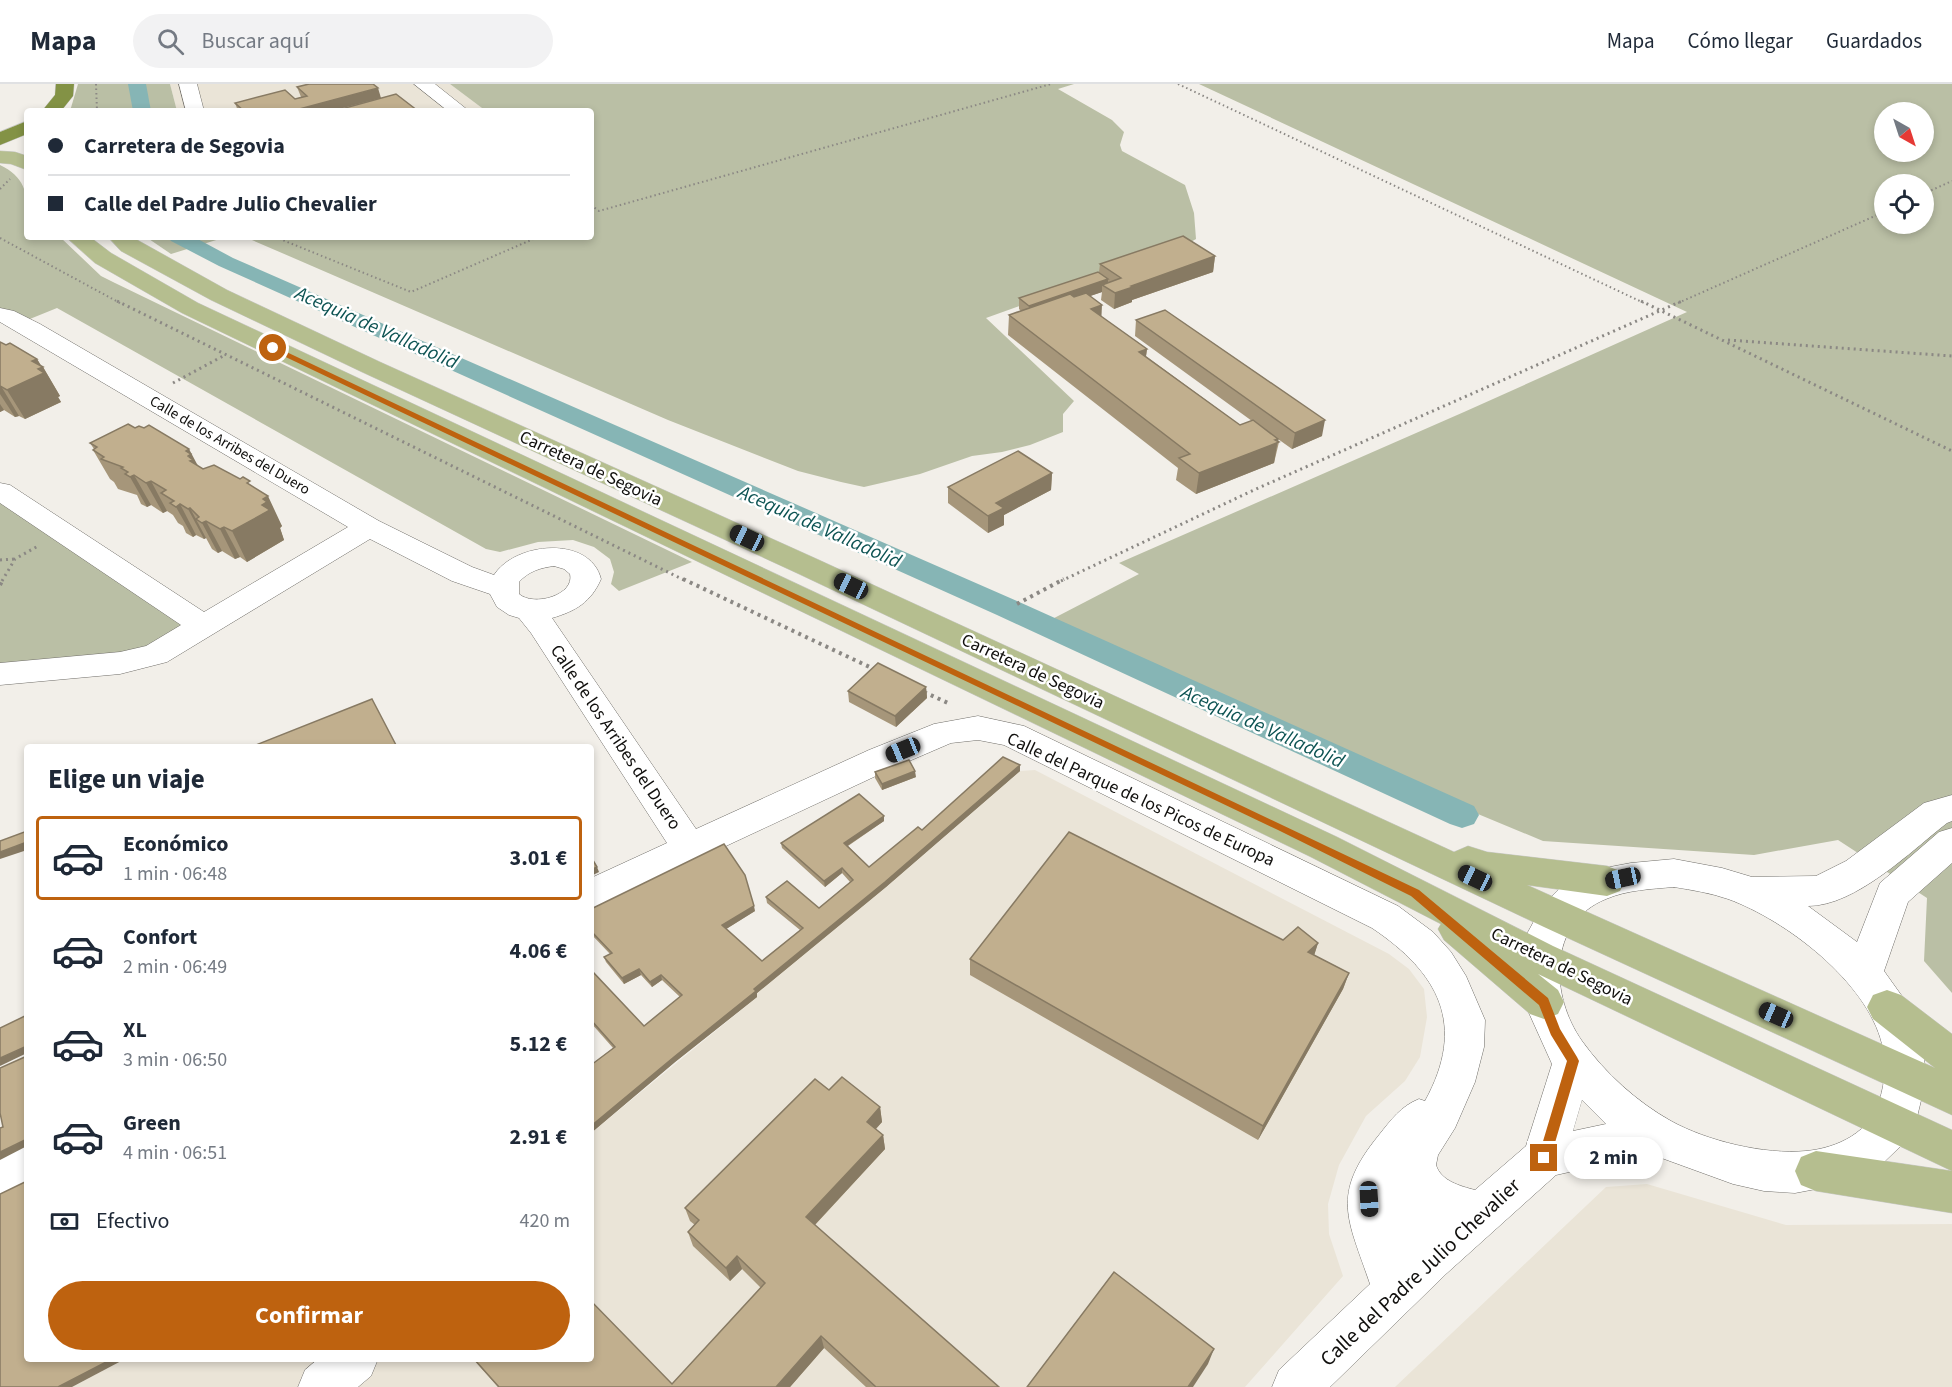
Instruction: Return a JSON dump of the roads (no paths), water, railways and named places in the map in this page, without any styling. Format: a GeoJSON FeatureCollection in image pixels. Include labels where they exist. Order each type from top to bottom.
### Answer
{"type":"FeatureCollection","features":[{"type":"Feature","properties":{"kind":"highway"},"geometry":{"type":"LineString","coordinates":[[54,108],[64,96],[65,84]]}},
{"type":"Feature","properties":{"kind":"highway"},"geometry":{"type":"LineString","coordinates":[[0,139],[24,127]]}},
{"type":"Feature","properties":{"kind":"main road"},"geometry":{"type":"LineString","coordinates":[[0,157],[15,158],[24,162]]}},
{"type":"Feature","properties":{"kind":"main road","name":"Carretera de Segovia"},"geometry":{"type":"LineString","coordinates":[[81,240],[103,258],[200,313],[1302,837],[1540,957],[1952,1151]]}},
{"type":"Feature","properties":{"kind":"main road","name":"Carretera de Segovia"},"geometry":{"type":"LineString","coordinates":[[122,240],[239,305],[1557,916],[1952,1096]]}},
{"type":"Feature","properties":{"kind":"main road"},"geometry":{"type":"LineString","coordinates":[[1394,839],[1487,866],[1607,881]]}},
{"type":"Feature","properties":{"kind":"main road"},"geometry":{"type":"LineString","coordinates":[[1415,893],[1544,1002]]}},
{"type":"Feature","properties":{"kind":"main road"},"geometry":{"type":"LineString","coordinates":[[1887,1007],[1952,1058]]}},
{"type":"Feature","properties":{"kind":"main road"},"geometry":{"type":"LineString","coordinates":[[1816,1171],[1952,1192]]}},
{"type":"Feature","properties":{"kind":"street"},"geometry":{"type":"LineString","coordinates":[[188,84],[194,108]]}},
{"type":"Feature","properties":{"kind":"street"},"geometry":{"type":"LineString","coordinates":[[423,84],[456,108]]}},
{"type":"Feature","properties":{"kind":"street","name":"Calle de los Arribes del Duero"},"geometry":{"type":"LineString","coordinates":[[0,315],[32,329],[369,527],[462,574],[508,579]]}},
{"type":"Feature","properties":{"kind":"street"},"geometry":{"type":"LineString","coordinates":[[0,491],[203,627]]}},
{"type":"Feature","properties":{"kind":"street"},"geometry":{"type":"LineString","coordinates":[[0,675],[120,663],[156,654],[369,527]]}},
{"type":"Feature","properties":{"kind":"street"},"geometry":{"type":"LineString","coordinates":[[554,557],[567,558],[578,563],[585,570],[587,579],[584,588],[576,597],[541,615],[509,603],[503,596],[508,579],[526,562],[554,557]]}},
{"type":"Feature","properties":{"kind":"street","name":"Calle de los Arribes del Duero"},"geometry":{"type":"LineString","coordinates":[[541,615],[562,659],[689,847]]}},
{"type":"Feature","properties":{"kind":"street","name":"Calle del Parque de los Picos de Europa"},"geometry":{"type":"LineString","coordinates":[[594,893],[881,759],[946,732],[978,728],[1012,735],[1376,913],[1404,929],[1441,966],[1457,997],[1465,1023],[1460,1071],[1443,1108],[1418,1152],[1414,1162],[1415,1171],[1422,1185],[1438,1198],[1482,1213]]}},
{"type":"Feature","properties":{"kind":"street"},"geometry":{"type":"LineString","coordinates":[[1748,891],[1821,891],[1859,870],[1936,812],[1952,808]]}},
{"type":"Feature","properties":{"kind":"street"},"geometry":{"type":"LineString","coordinates":[[1864,973],[1893,894],[1952,842]]}},
{"type":"Feature","properties":{"kind":"street"},"geometry":{"type":"LineString","coordinates":[[1674,873],[1711,879],[1748,891],[1805,920],[1826,936],[1864,973],[1887,1007],[1901,1041],[1906,1074],[1903,1100],[1893,1123],[1872,1148],[1847,1162],[1816,1171],[1787,1173],[1736,1167],[1657,1136],[1611,1101],[1573,1061],[1555,1032],[1544,1002],[1540,957],[1546,935],[1557,916],[1578,895],[1607,881],[1638,874],[1674,873]]}},
{"type":"Feature","properties":{"kind":"street"},"geometry":{"type":"LineString","coordinates":[[1544,1158],[1573,1061]]}},
{"type":"Feature","properties":{"kind":"street"},"geometry":{"type":"LineString","coordinates":[[1395,1290],[1382,1257],[1370,1215],[1369,1199],[1372,1182],[1432,1100],[1460,1071]]}},
{"type":"Feature","properties":{"kind":"street","name":"Calle del Padre Julio Chevalier"},"geometry":{"type":"LineString","coordinates":[[1296,1387],[1395,1290],[1544,1158],[1609,1143],[1657,1136]]}},
{"type":"Feature","properties":{"kind":"street"},"geometry":{"type":"LineString","coordinates":[[1394,1153],[1387,1175],[1387,1191],[1398,1216],[1411,1233],[1427,1242],[1444,1246]]}},
{"type":"Feature","properties":{"kind":"street"},"geometry":{"type":"LineString","coordinates":[[0,1175],[24,1163]]}},
{"type":"Feature","properties":{"kind":"street"},"geometry":{"type":"LineString","coordinates":[[322,1387],[351,1362]]}},
{"type":"Feature","properties":{"kind":"waterway","name":"Acequia de Valladolid"},"geometry":{"type":"LineString","coordinates":[[137,84],[141,108]]}},
{"type":"Feature","properties":{"kind":"waterway","name":"Acequia de Valladolid"},"geometry":{"type":"LineString","coordinates":[[184,240],[226,262],[1007,608],[1462,815]]}}]}
